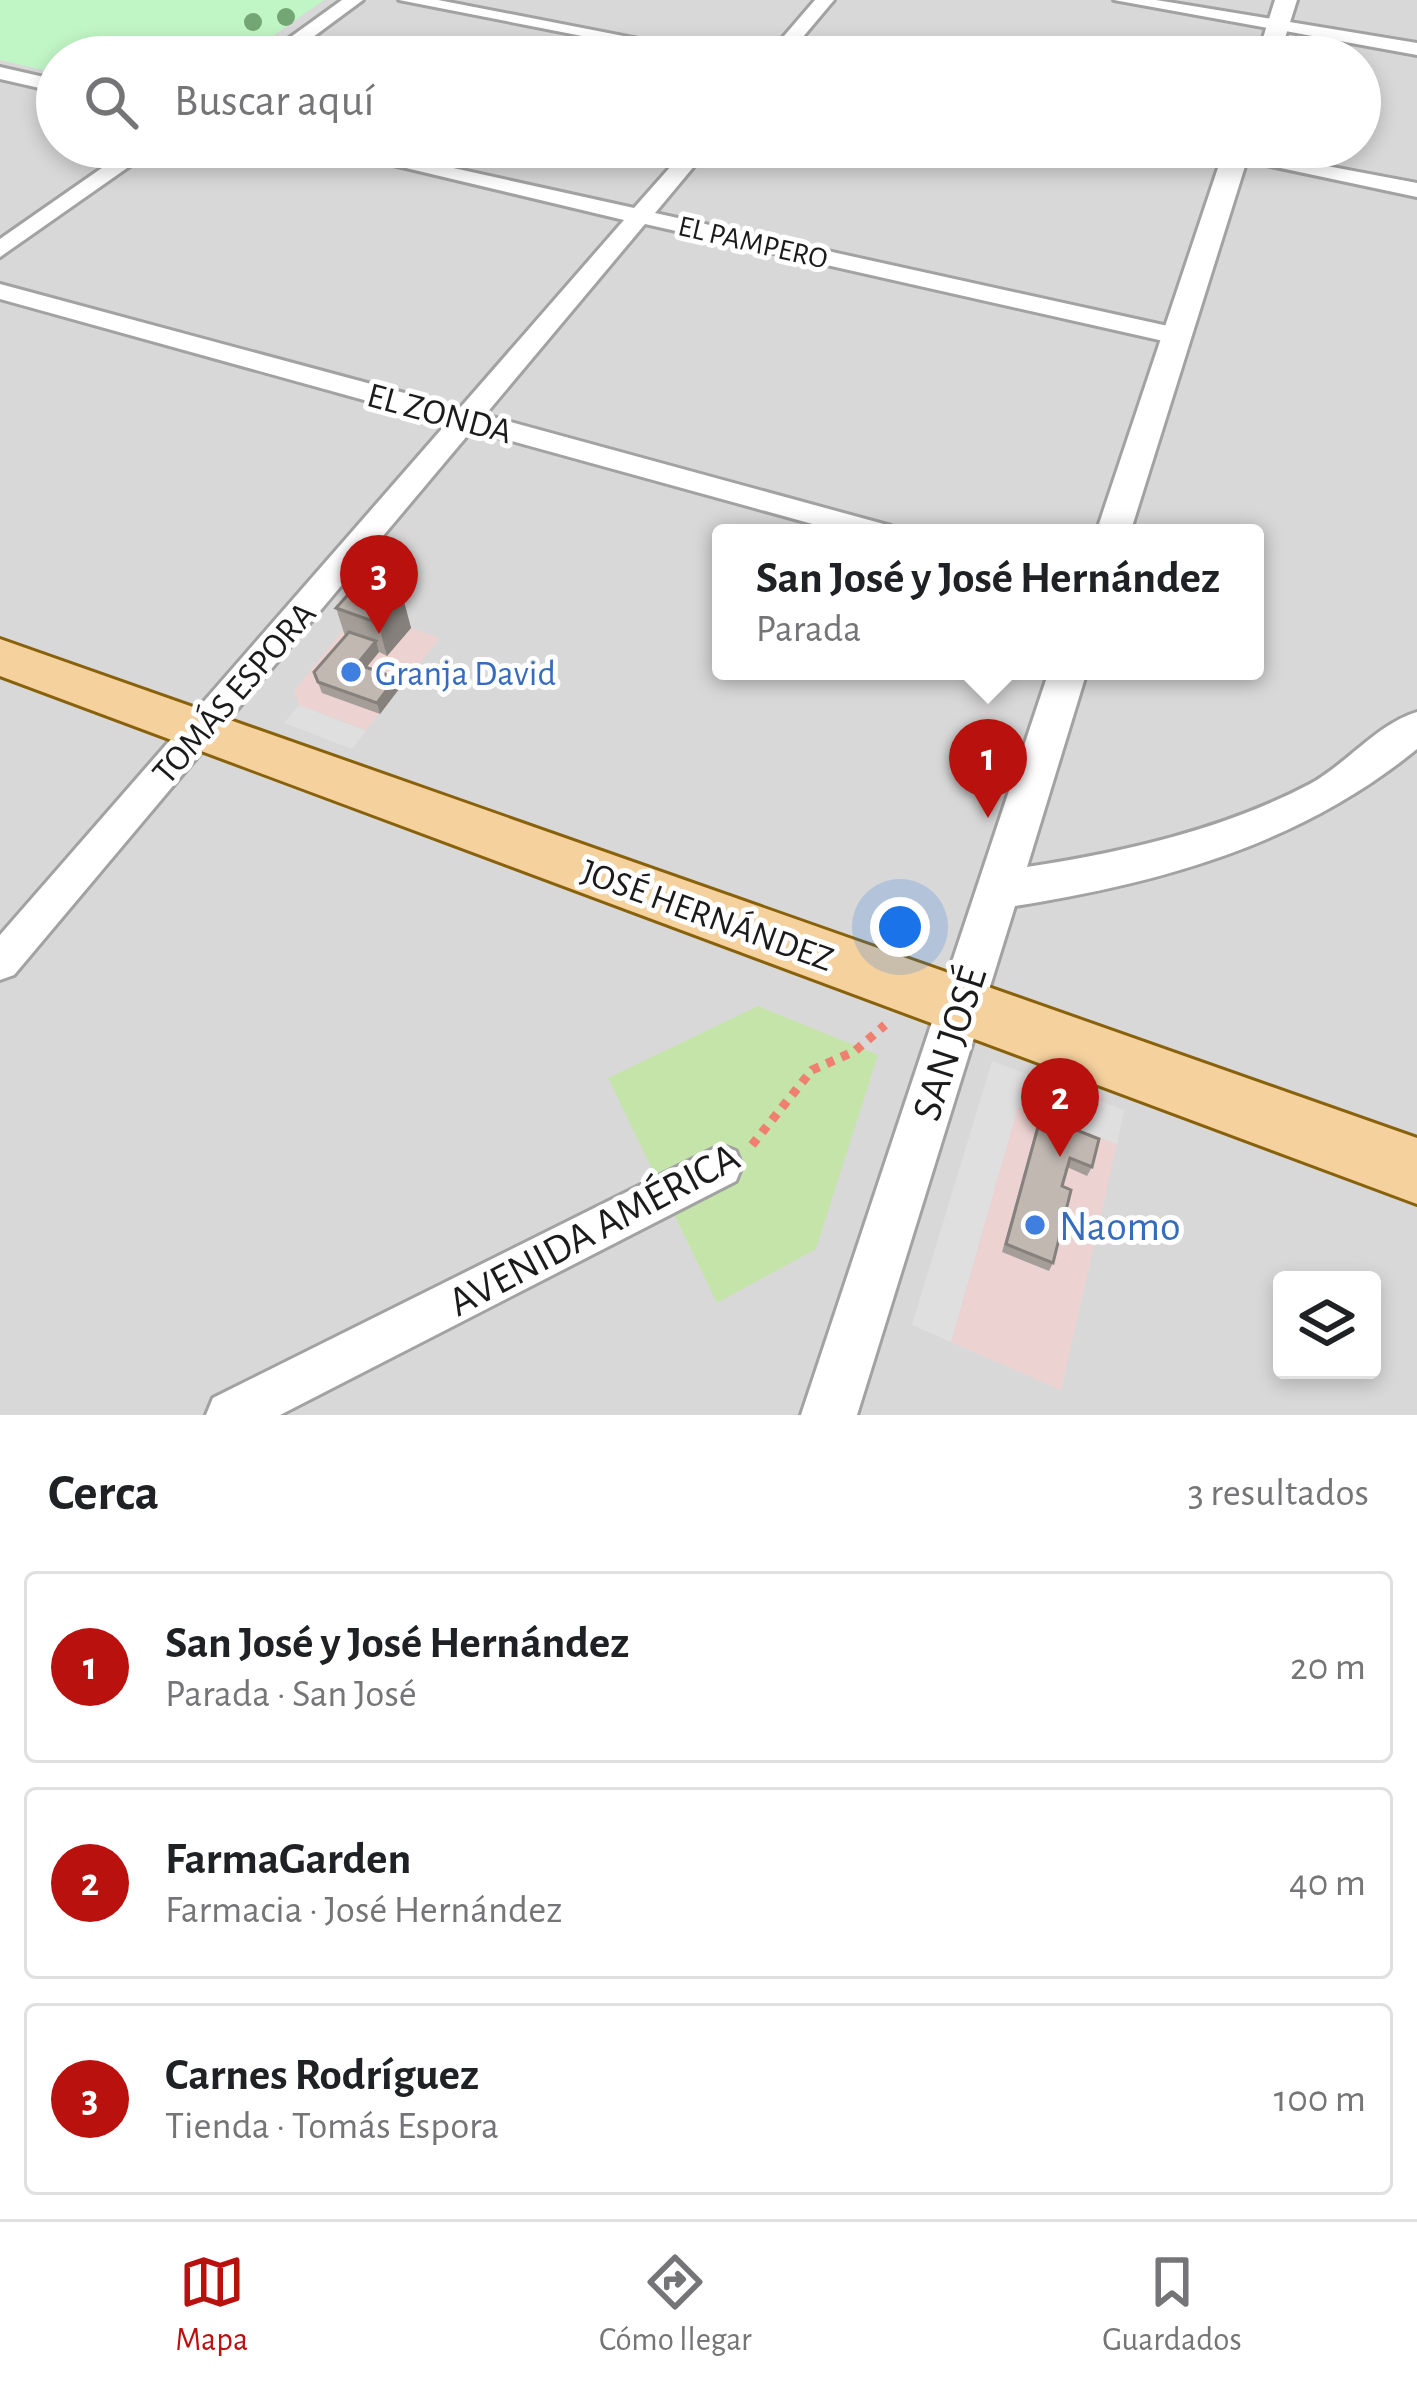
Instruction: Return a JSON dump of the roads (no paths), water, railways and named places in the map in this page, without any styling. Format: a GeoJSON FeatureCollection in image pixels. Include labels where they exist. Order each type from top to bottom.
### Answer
{"type":"FeatureCollection","features":[{"type":"Feature","properties":{"kind":"main road","name":"JOSÉ HERNÁNDEZ"},"geometry":{"type":"LineString","coordinates":[[0,657],[1417,1171]]}},
{"type":"Feature","properties":{"kind":"street"},"geometry":{"type":"LineString","coordinates":[[303,36],[354,0]]}},
{"type":"Feature","properties":{"kind":"street"},"geometry":{"type":"LineString","coordinates":[[408,0],[606,36]]}},
{"type":"Feature","properties":{"kind":"street"},"geometry":{"type":"LineString","coordinates":[[794,36],[825,0]]}},
{"type":"Feature","properties":{"kind":"street"},"geometry":{"type":"LineString","coordinates":[[1123,0],[1338,36]]}},
{"type":"Feature","properties":{"kind":"street"},"geometry":{"type":"LineString","coordinates":[[1275,36],[1286,0]]}},
{"type":"Feature","properties":{"kind":"street"},"geometry":{"type":"LineString","coordinates":[[1381,43],[1417,49]]}},
{"type":"Feature","properties":{"kind":"street"},"geometry":{"type":"LineString","coordinates":[[0,73],[36,81]]}},
{"type":"Feature","properties":{"kind":"street"},"geometry":{"type":"LineString","coordinates":[[0,250],[116,168]]}},
{"type":"Feature","properties":{"kind":"street","name":"EL PAMPERO"},"geometry":{"type":"LineString","coordinates":[[424,168],[1177,336]]}},
{"type":"Feature","properties":{"kind":"street","name":"TOMÁS ESPORA"},"geometry":{"type":"LineString","coordinates":[[0,963],[681,168]]}},
{"type":"Feature","properties":{"kind":"street"},"geometry":{"type":"LineString","coordinates":[[1116,524],[1231,168]]}},
{"type":"Feature","properties":{"kind":"street"},"geometry":{"type":"LineString","coordinates":[[1315,168],[1417,190]]}},
{"type":"Feature","properties":{"kind":"street","name":"EL ZONDA"},"geometry":{"type":"LineString","coordinates":[[0,291],[847,524]]}},
{"type":"Feature","properties":{"kind":"street","name":"SAN JOSÉ"},"geometry":{"type":"LineString","coordinates":[[829,1415],[936,997],[997,890],[1065,680]]}},
{"type":"Feature","properties":{"kind":"street"},"geometry":{"type":"LineString","coordinates":[[997,890],[1095,876],[1189,850],[1327,794],[1417,728]]}},
{"type":"Feature","properties":{"kind":"street","name":"AVENIDA AMÉRICA"},"geometry":{"type":"LineString","coordinates":[[230,1415],[722,1166]]}},
{"type":"Feature","properties":{"kind":"place","name":"Carnes Rodríguez"},"geometry":{"type":"Point","coordinates":[379,634]}},
{"type":"Feature","properties":{"kind":"place","name":"Granja David"},"geometry":{"type":"Point","coordinates":[351,672]}},
{"type":"Feature","properties":{"kind":"place","name":"San José y José Hernández"},"geometry":{"type":"Point","coordinates":[988,818]}},
{"type":"Feature","properties":{"kind":"place","name":"FarmaGarden"},"geometry":{"type":"Point","coordinates":[1060,1157]}},
{"type":"Feature","properties":{"kind":"place","name":"Naomo"},"geometry":{"type":"Point","coordinates":[1035,1225]}}]}
